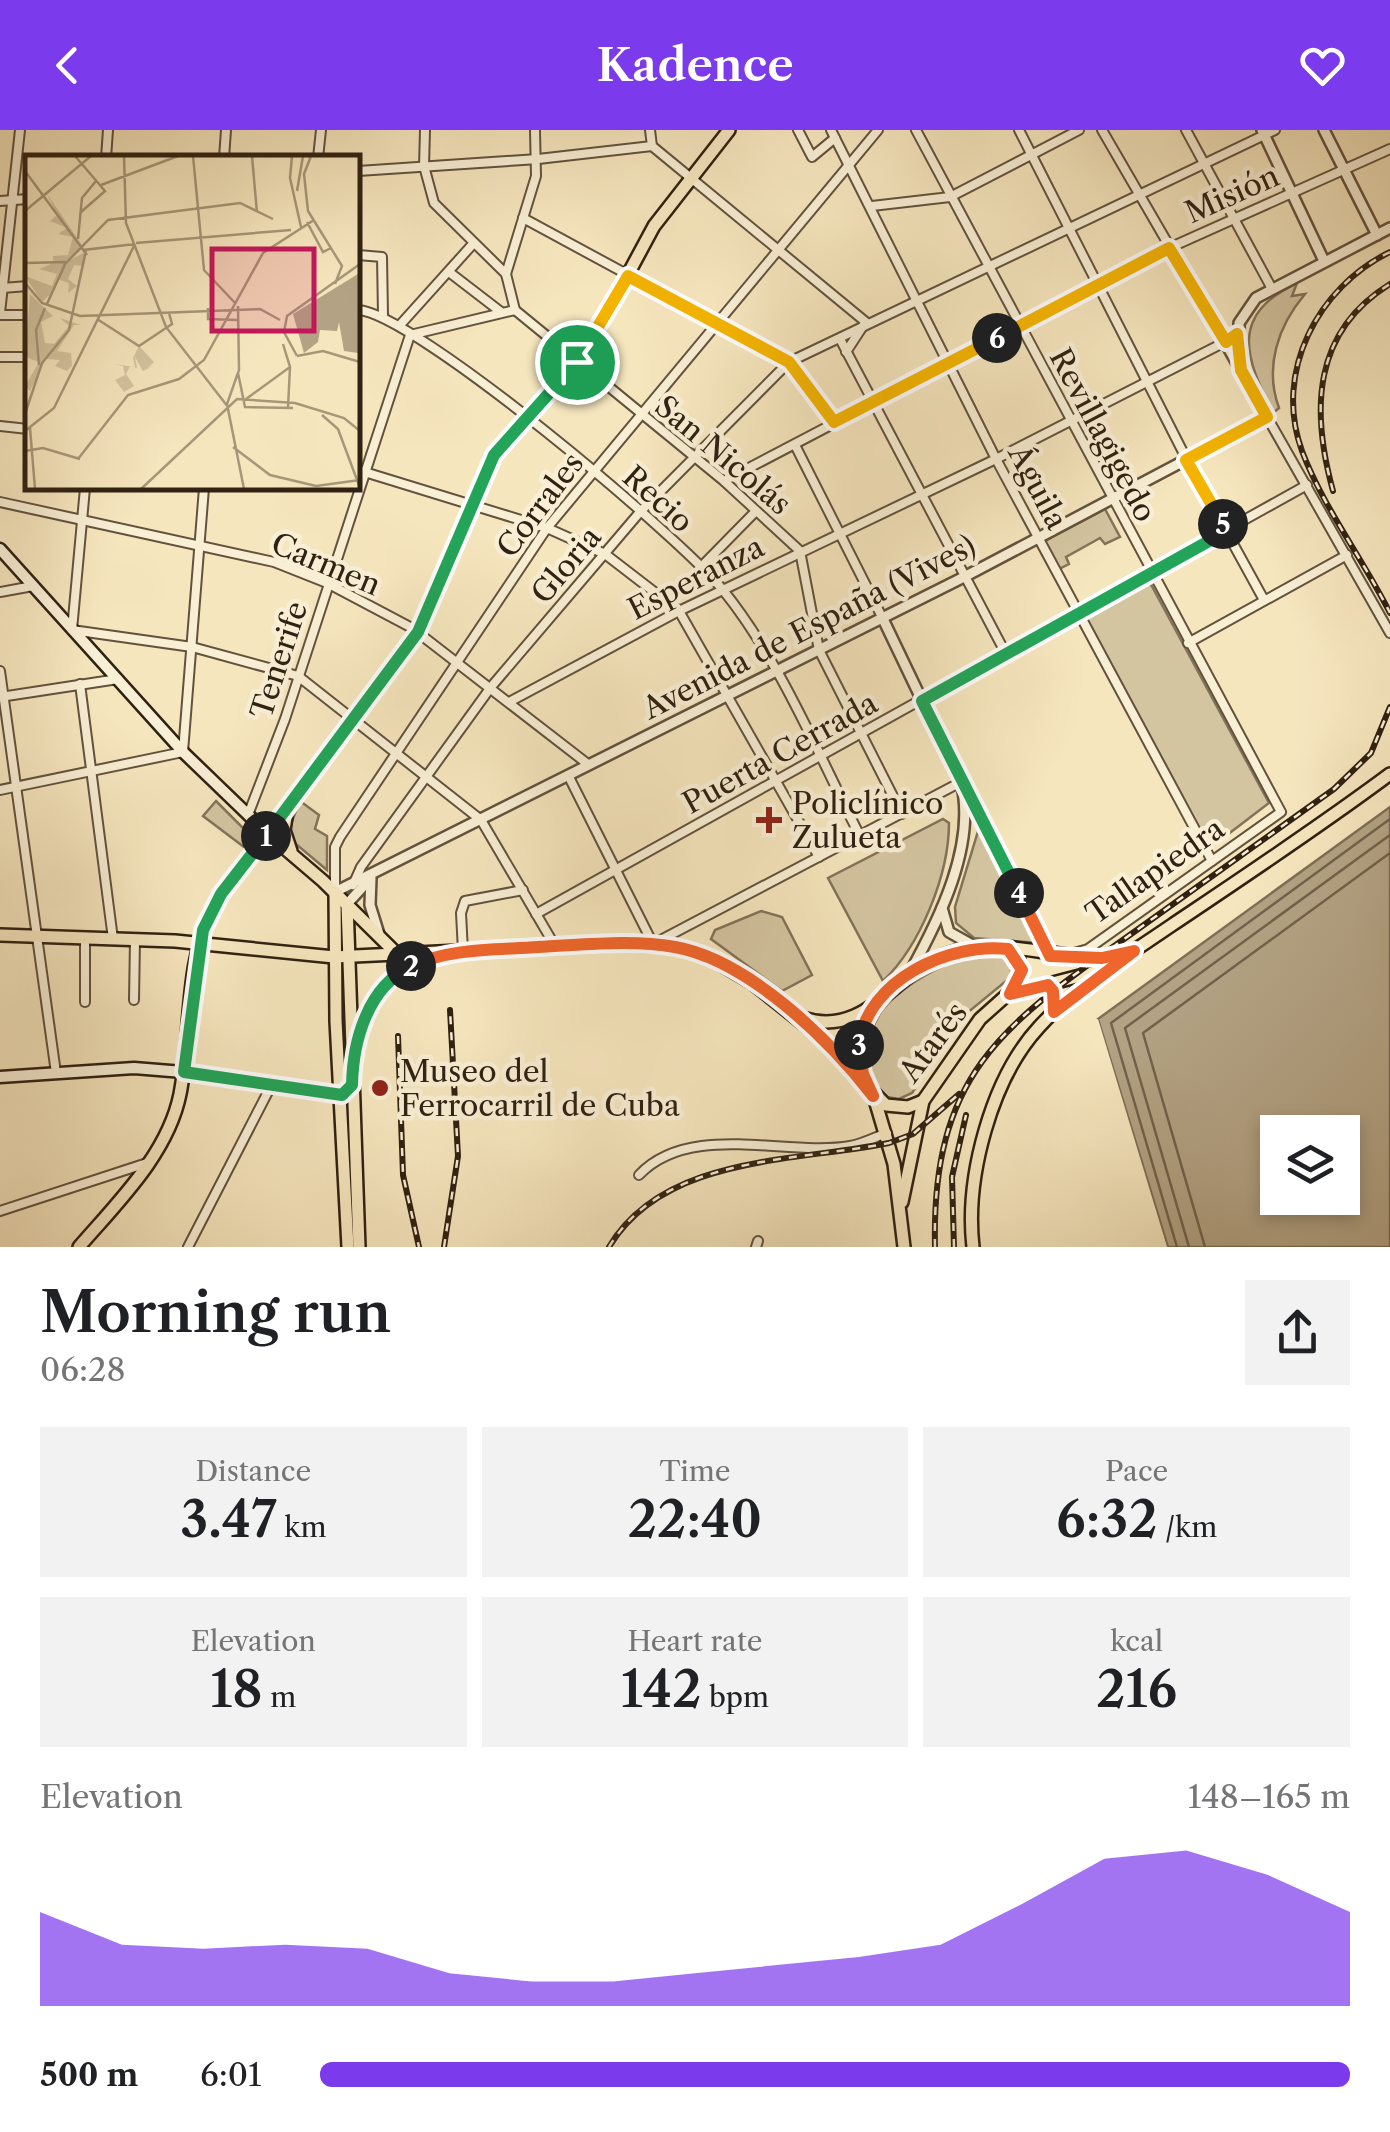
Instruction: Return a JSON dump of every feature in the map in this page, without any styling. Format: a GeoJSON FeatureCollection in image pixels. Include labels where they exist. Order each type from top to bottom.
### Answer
{"type":"FeatureCollection","features":[{"type":"Feature","properties":{"kind":"main road"},"geometry":{"type":"LineString","coordinates":[[78,1247],[147,1163],[171,1123],[184,1072],[199,944],[221,894],[418,632],[494,455],[577,362],[654,226],[688,178],[730,130]]}},
{"type":"Feature","properties":{"kind":"main road"},"geometry":{"type":"LineString","coordinates":[[0,549],[184,752],[398,955]]}},
{"type":"Feature","properties":{"kind":"main road"},"geometry":{"type":"LineString","coordinates":[[973,1247],[971,1200],[983,1138],[1014,1066],[1037,1028],[1108,969],[1390,774]]}},
{"type":"Feature","properties":{"kind":"main road"},"geometry":{"type":"LineString","coordinates":[[289,805],[284,830],[291,850]]}},
{"type":"Feature","properties":{"kind":"main road"},"geometry":{"type":"LineString","coordinates":[[335,892],[334,956],[348,1247]]}},
{"type":"Feature","properties":{"kind":"main road"},"geometry":{"type":"LineString","coordinates":[[348,904],[359,1247]]}},
{"type":"Feature","properties":{"kind":"main road","name":"Atarés"},"geometry":{"type":"LineString","coordinates":[[0,936],[135,939],[334,956],[653,944],[690,950],[722,963],[790,1012],[840,1056],[873,1096],[898,1108],[924,1101],[980,1019],[1010,994],[1022,970],[1008,949],[979,947],[951,952],[909,974],[878,1004],[836,1023],[814,1021],[790,1012]]}},
{"type":"Feature","properties":{"kind":"main road","name":"Tallapiedra"},"geometry":{"type":"LineString","coordinates":[[1008,949],[1102,958],[1134,951]]}},
{"type":"Feature","properties":{"kind":"main road"},"geometry":{"type":"LineString","coordinates":[[352,1061],[371,1005],[384,984],[416,964],[459,952]]}},
{"type":"Feature","properties":{"kind":"main road","name":"Tallapiedra"},"geometry":{"type":"LineString","coordinates":[[1010,994],[1108,969]]}},
{"type":"Feature","properties":{"kind":"main road"},"geometry":{"type":"LineString","coordinates":[[1040,984],[1052,989],[1054,1012]]}},
{"type":"Feature","properties":{"kind":"main road","name":"Atarés"},"geometry":{"type":"LineString","coordinates":[[873,1096],[863,1074],[859,1046],[878,1004]]}},
{"type":"Feature","properties":{"kind":"main road"},"geometry":{"type":"LineString","coordinates":[[0,1077],[134,1068],[342,1095]]}},
{"type":"Feature","properties":{"kind":"main road"},"geometry":{"type":"LineString","coordinates":[[342,1095],[352,1085]]}},
{"type":"Feature","properties":{"kind":"main road"},"geometry":{"type":"LineString","coordinates":[[873,1096],[887,1133],[902,1202],[904,1247]]}},
{"type":"Feature","properties":{"kind":"main road"},"geometry":{"type":"LineString","coordinates":[[902,1202],[912,1134],[924,1101]]}},
{"type":"Feature","properties":{"kind":"street"},"geometry":{"type":"LineString","coordinates":[[20,130],[5,200],[0,314],[25,315]]}},
{"type":"Feature","properties":{"kind":"street"},"geometry":{"type":"LineString","coordinates":[[106,155],[108,130]]}},
{"type":"Feature","properties":{"kind":"street"},"geometry":{"type":"LineString","coordinates":[[224,155],[226,130]]}},
{"type":"Feature","properties":{"kind":"street"},"geometry":{"type":"LineString","coordinates":[[318,155],[320,130]]}},
{"type":"Feature","properties":{"kind":"street"},"geometry":{"type":"LineString","coordinates":[[424,130],[424,166],[434,203],[472,245],[506,274]]}},
{"type":"Feature","properties":{"kind":"street"},"geometry":{"type":"LineString","coordinates":[[410,335],[515,310],[506,274],[538,159],[535,130]]}},
{"type":"Feature","properties":{"kind":"street"},"geometry":{"type":"LineString","coordinates":[[650,130],[652,146],[866,324],[846,352]]}},
{"type":"Feature","properties":{"kind":"street"},"geometry":{"type":"LineString","coordinates":[[798,130],[812,157],[833,134]]}},
{"type":"Feature","properties":{"kind":"street","name":"Corrales"},"geometry":{"type":"LineString","coordinates":[[335,892],[336,843],[548,528],[716,320],[878,130]]}},
{"type":"Feature","properties":{"kind":"street","name":"Revillagigedo"},"geometry":{"type":"LineString","coordinates":[[916,130],[1282,812]]}},
{"type":"Feature","properties":{"kind":"street"},"geometry":{"type":"LineString","coordinates":[[1020,130],[1186,460],[1264,600]]}},
{"type":"Feature","properties":{"kind":"street"},"geometry":{"type":"LineString","coordinates":[[872,206],[950,197],[1079,130]]}},
{"type":"Feature","properties":{"kind":"street"},"geometry":{"type":"LineString","coordinates":[[1102,130],[1390,633]]}},
{"type":"Feature","properties":{"kind":"street"},"geometry":{"type":"LineString","coordinates":[[1186,130],[1271,287]]}},
{"type":"Feature","properties":{"kind":"street","name":"Gloria"},"geometry":{"type":"LineString","coordinates":[[353,881],[491,687],[691,456],[789,362],[1275,130]]}},
{"type":"Feature","properties":{"kind":"street"},"geometry":{"type":"LineString","coordinates":[[1324,130],[1378,235]]}},
{"type":"Feature","properties":{"kind":"street"},"geometry":{"type":"LineString","coordinates":[[1263,133],[1324,261]]}},
{"type":"Feature","properties":{"kind":"street","name":"Águila"},"geometry":{"type":"LineString","coordinates":[[833,134],[996,459],[1212,861]]}},
{"type":"Feature","properties":{"kind":"street"},"geometry":{"type":"LineString","coordinates":[[360,171],[538,159],[652,146]]}},
{"type":"Feature","properties":{"kind":"street","name":"Misión"},"geometry":{"type":"LineString","coordinates":[[724,481],[1169,248],[1390,150]]}},
{"type":"Feature","properties":{"kind":"street"},"geometry":{"type":"LineString","coordinates":[[522,218],[789,362],[834,422]]}},
{"type":"Feature","properties":{"kind":"street"},"geometry":{"type":"LineString","coordinates":[[1241,370],[1237,334],[1246,309],[1271,287],[1390,228]]}},
{"type":"Feature","properties":{"kind":"street"},"geometry":{"type":"LineString","coordinates":[[400,325],[472,245]]}},
{"type":"Feature","properties":{"kind":"street"},"geometry":{"type":"LineString","coordinates":[[360,255],[380,254],[385,275],[383,315]]}},
{"type":"Feature","properties":{"kind":"street"},"geometry":{"type":"LineString","coordinates":[[449,272],[502,313]]}},
{"type":"Feature","properties":{"kind":"street","name":"Recio"},"geometry":{"type":"LineString","coordinates":[[360,310],[383,315],[400,325],[528,417],[593,470],[722,589],[776,670],[860,836]]}},
{"type":"Feature","properties":{"kind":"street","name":"San Nicolás"},"geometry":{"type":"LineString","coordinates":[[515,310],[724,481],[800,551],[819,650],[902,814]]}},
{"type":"Feature","properties":{"kind":"street"},"geometry":{"type":"LineString","coordinates":[[1226,342],[1237,334]]}},
{"type":"Feature","properties":{"kind":"street","name":"Tenerife"},"geometry":{"type":"LineString","coordinates":[[361,471],[410,335]]}},
{"type":"Feature","properties":{"kind":"street"},"geometry":{"type":"LineString","coordinates":[[840,339],[1006,654]]}},
{"type":"Feature","properties":{"kind":"street","name":"Esperanza"},"geometry":{"type":"LineString","coordinates":[[512,702],[679,610],[996,459],[1226,342]]}},
{"type":"Feature","properties":{"kind":"street","name":"Avenida de España (Vives)"},"geometry":{"type":"LineString","coordinates":[[335,892],[353,881],[371,878],[728,694],[964,578],[1267,417]]}},
{"type":"Feature","properties":{"kind":"street"},"geometry":{"type":"LineString","coordinates":[[0,426],[25,430]]}},
{"type":"Feature","properties":{"kind":"street"},"geometry":{"type":"LineString","coordinates":[[795,445],[842,532],[961,782],[1050,956]]}},
{"type":"Feature","properties":{"kind":"street"},"geometry":{"type":"LineString","coordinates":[[361,471],[548,528],[605,554],[679,610],[819,857]]}},
{"type":"Feature","properties":{"kind":"street","name":"Puerta Cerrada"},"geometry":{"type":"LineString","coordinates":[[536,914],[1306,485]]}},
{"type":"Feature","properties":{"kind":"street"},"geometry":{"type":"LineString","coordinates":[[85,490],[72,630],[192,646],[298,676],[481,820],[555,946]]}},
{"type":"Feature","properties":{"kind":"street"},"geometry":{"type":"LineString","coordinates":[[0,790],[93,774],[184,752],[204,490]]}},
{"type":"Feature","properties":{"kind":"street","name":"Tenerife"},"geometry":{"type":"LineString","coordinates":[[248,816],[298,676],[355,490]]}},
{"type":"Feature","properties":{"kind":"street","name":"Carmen"},"geometry":{"type":"LineString","coordinates":[[0,502],[274,562],[328,582],[418,632],[589,765]]}},
{"type":"Feature","properties":{"kind":"street"},"geometry":{"type":"LineString","coordinates":[[700,568],[756,511]]}},
{"type":"Feature","properties":{"kind":"street"},"geometry":{"type":"LineString","coordinates":[[1188,643],[1347,555]]}},
{"type":"Feature","properties":{"kind":"street"},"geometry":{"type":"LineString","coordinates":[[0,592],[33,586]]}},
{"type":"Feature","properties":{"kind":"street"},"geometry":{"type":"LineString","coordinates":[[0,670],[56,1073]]}},
{"type":"Feature","properties":{"kind":"street"},"geometry":{"type":"LineString","coordinates":[[2,696],[118,678]]}},
{"type":"Feature","properties":{"kind":"street"},"geometry":{"type":"LineString","coordinates":[[80,684],[113,939]]}},
{"type":"Feature","properties":{"kind":"street"},"geometry":{"type":"LineString","coordinates":[[568,775],[653,944],[961,782]]}},
{"type":"Feature","properties":{"kind":"street"},"geometry":{"type":"LineString","coordinates":[[909,974],[943,900],[966,818],[961,782]]}},
{"type":"Feature","properties":{"kind":"street","name":"Tallapiedra"},"geometry":{"type":"LineString","coordinates":[[1050,956],[1088,950],[1282,812]]}},
{"type":"Feature","properties":{"kind":"street"},"geometry":{"type":"LineString","coordinates":[[338,872],[353,881]]}},
{"type":"Feature","properties":{"kind":"street"},"geometry":{"type":"LineString","coordinates":[[371,878],[370,905],[379,936]]}},
{"type":"Feature","properties":{"kind":"street","name":"Avenida de España (Vives)"},"geometry":{"type":"LineString","coordinates":[[348,904],[371,878]]}},
{"type":"Feature","properties":{"kind":"street"},"geometry":{"type":"LineString","coordinates":[[459,952],[461,906],[465,901],[522,890]]}},
{"type":"Feature","properties":{"kind":"street"},"geometry":{"type":"LineString","coordinates":[[943,900],[944,922],[949,932],[979,947]]}},
{"type":"Feature","properties":{"kind":"street"},"geometry":{"type":"LineString","coordinates":[[85,938],[85,1002]]}},
{"type":"Feature","properties":{"kind":"street"},"geometry":{"type":"LineString","coordinates":[[134,1000],[135,939]]}},
{"type":"Feature","properties":{"kind":"street"},"geometry":{"type":"LineString","coordinates":[[188,1247],[271,1086]]}},
{"type":"Feature","properties":{"kind":"street"},"geometry":{"type":"LineString","coordinates":[[639,1175],[660,1160],[710,1146],[850,1146],[887,1133]]}},
{"type":"Feature","properties":{"kind":"street"},"geometry":{"type":"LineString","coordinates":[[0,1211],[147,1163]]}},
{"type":"Feature","properties":{"kind":"shaded area"},"geometry":{"type":"Polygon","coordinates":[[[1297,283],[1292,296],[1305,294],[1287,320],[1276,348],[1273,377],[1279,408],[1273,413],[1255,374],[1249,339],[1252,323],[1261,309],[1275,295],[1297,283]]]}},
{"type":"Feature","properties":{"kind":"shaded area"},"geometry":{"type":"Polygon","coordinates":[[[1105,509],[1120,537],[1105,544],[1100,538],[1066,557],[1069,564],[1059,569],[1045,541],[1105,509]]]}},
{"type":"Feature","properties":{"kind":"shaded area"},"geometry":{"type":"Polygon","coordinates":[[[1148,579],[1269,803],[1210,848],[1085,616],[1148,579]]]}},
{"type":"Feature","properties":{"kind":"shaded area"},"geometry":{"type":"Polygon","coordinates":[[[216,801],[249,834],[244,847],[203,816],[216,801]]]}},
{"type":"Feature","properties":{"kind":"shaded area"},"geometry":{"type":"Polygon","coordinates":[[[300,801],[319,815],[315,829],[327,836],[327,870],[291,840],[290,826],[300,801]]]}},
{"type":"Feature","properties":{"kind":"shaded area"},"geometry":{"type":"Polygon","coordinates":[[[943,819],[949,823],[948,843],[938,887],[909,949],[883,981],[828,878],[943,819]]]}},
{"type":"Feature","properties":{"kind":"shaded area"},"geometry":{"type":"Polygon","coordinates":[[[979,828],[1039,943],[974,938],[956,923],[955,907],[979,828]]]}},
{"type":"Feature","properties":{"kind":"shaded area"},"geometry":{"type":"Polygon","coordinates":[[[761,911],[782,917],[812,975],[782,991],[711,939],[715,930],[761,911]]]}},
{"type":"Feature","properties":{"kind":"shaded area"},"geometry":{"type":"Polygon","coordinates":[[[979,953],[1005,956],[1011,965],[1011,977],[967,1013],[912,1093],[899,1099],[887,1097],[872,1080],[865,1058],[867,1038],[876,1020],[904,989],[922,977],[979,953]]]}},
{"type":"Feature","properties":{"kind":"water"},"geometry":{"type":"Polygon","coordinates":[[[1390,807],[1390,1247],[1168,1247],[1098,1019],[1390,807]]]}},
{"type":"Feature","properties":{"kind":"pier"},"geometry":{"type":"Polygon","coordinates":[[[1098,1019],[1167,1247],[1163,1247],[1093,1021],[1098,1019]]]}},
{"type":"Feature","properties":{"kind":"railway"},"geometry":{"type":"LineString","coordinates":[[1390,252],[1364,267],[1323,310],[1308,335],[1293,392],[1295,421],[1311,472],[1390,613]]}},
{"type":"Feature","properties":{"kind":"railway"},"geometry":{"type":"LineString","coordinates":[[1333,491],[1322,432],[1324,376],[1345,325],[1364,303],[1390,284]]}},
{"type":"Feature","properties":{"kind":"railway"},"geometry":{"type":"LineString","coordinates":[[935,1247],[937,1186],[947,1135],[963,1092],[987,1056],[1016,1023],[1052,992],[1334,789],[1371,753],[1390,707]]}},
{"type":"Feature","properties":{"kind":"railway"},"geometry":{"type":"LineString","coordinates":[[444,1247],[458,1156],[450,1010]]}},
{"type":"Feature","properties":{"kind":"railway"},"geometry":{"type":"LineString","coordinates":[[398,1036],[403,1175],[419,1247]]}},
{"type":"Feature","properties":{"kind":"railway"},"geometry":{"type":"LineString","coordinates":[[609,1247],[633,1217],[663,1195],[697,1179],[774,1160],[889,1143],[913,1134],[959,1094]]}},
{"type":"Feature","properties":{"kind":"railway"},"geometry":{"type":"LineString","coordinates":[[954,1247],[952,1177],[966,1115]]}},
{"type":"Feature","properties":{"kind":"place","name":"Policlínico Zulueta"},"geometry":{"type":"Point","coordinates":[769,820]}},
{"type":"Feature","properties":{"kind":"place","name":"Museo del Ferrocarril de Cuba"},"geometry":{"type":"Point","coordinates":[380,1088]}},
{"type":"Feature","properties":{"kind":"route"},"geometry":{"type":"LineString","coordinates":[[1169,248],[1226,342],[1237,334],[1241,370],[1267,417],[1186,460],[1227,531],[922,701],[1050,956],[1102,958],[1134,951],[1054,1012],[1053,991],[1048,985],[1010,994],[1018,985],[1022,970],[1015,954],[1008,949],[961,950],[924,964],[878,1004],[860,1035],[859,1060],[873,1096],[847,1062],[820,1037],[736,972],[705,955],[653,944],[455,952],[405,969],[384,984],[371,1005],[352,1061],[352,1085],[342,1095],[184,1072],[199,944],[214,906],[418,632],[494,455],[577,362],[628,276],[789,362],[834,422],[1169,248]]}}]}
